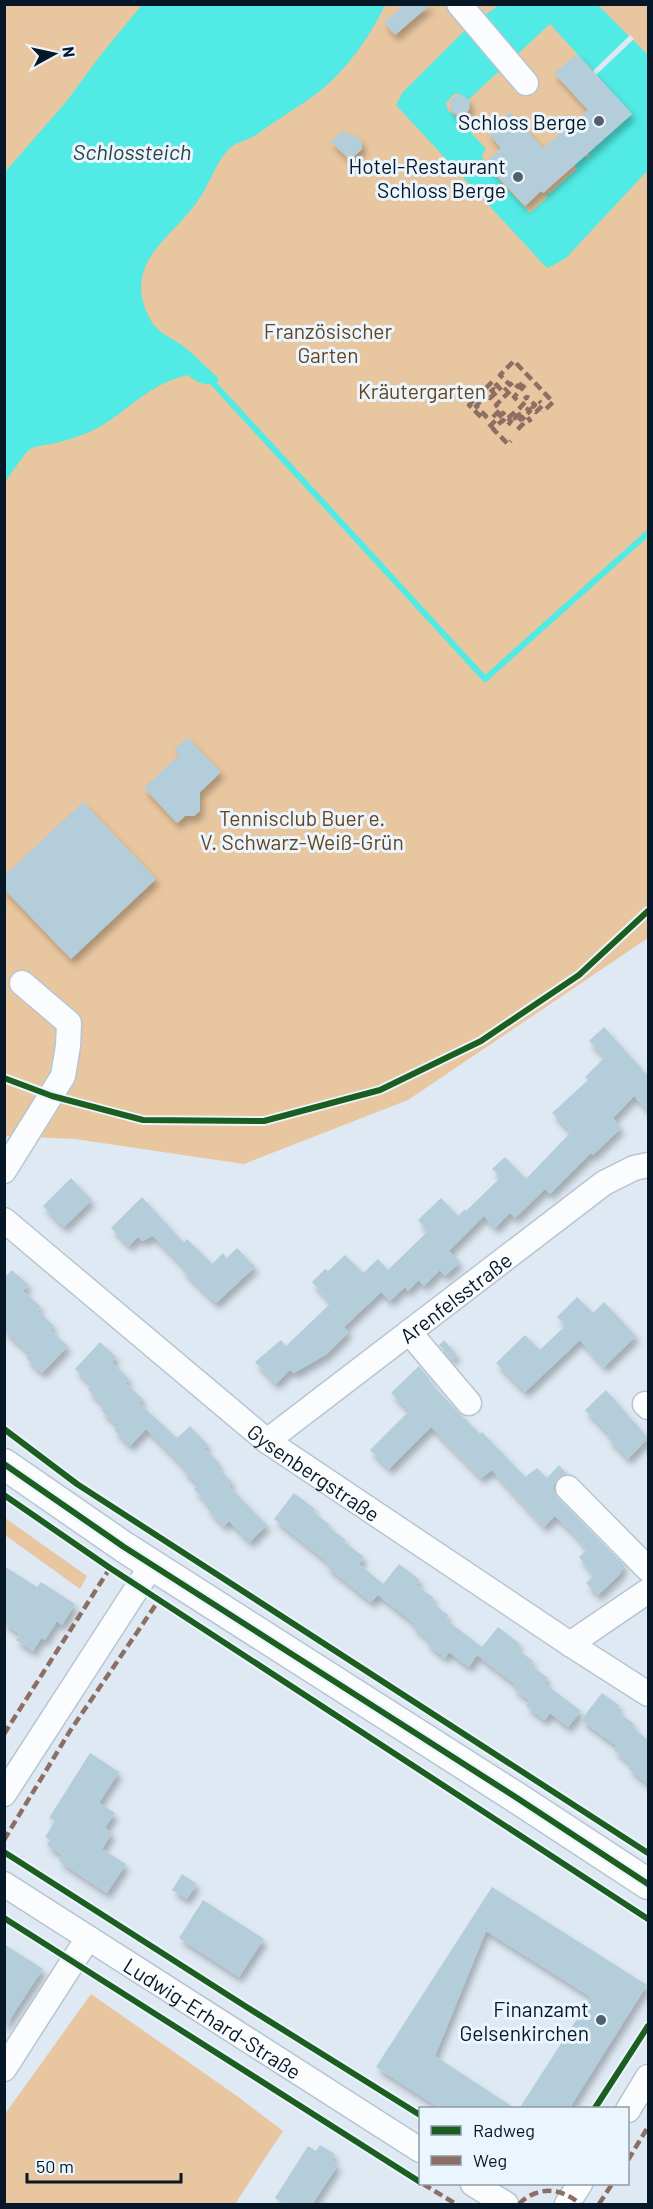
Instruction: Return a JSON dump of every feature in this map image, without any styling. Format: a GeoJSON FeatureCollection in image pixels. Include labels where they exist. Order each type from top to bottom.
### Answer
{"type":"FeatureCollection","features":[{"type":"Feature","properties":{"kind":"main road"},"geometry":{"type":"LineString","coordinates":[[4,1464],[152,1565],[648,1884]]}},
{"type":"Feature","properties":{"kind":"street"},"geometry":{"type":"LineString","coordinates":[[466,12],[526,83]]}},
{"type":"Feature","properties":{"kind":"street"},"geometry":{"type":"LineString","coordinates":[[4,1171],[63,1076],[68,1046],[69,1023],[22,983]]}},
{"type":"Feature","properties":{"kind":"street","name":"Arenfelsstraße"},"geometry":{"type":"LineString","coordinates":[[267,1441],[604,1184],[634,1168],[648,1165]]}},
{"type":"Feature","properties":{"kind":"street","name":"Gysenbergstraße"},"geometry":{"type":"LineString","coordinates":[[4,1220],[267,1441],[648,1694]]}},
{"type":"Feature","properties":{"kind":"street"},"geometry":{"type":"LineString","coordinates":[[410,1332],[469,1403]]}},
{"type":"Feature","properties":{"kind":"street"},"geometry":{"type":"LineString","coordinates":[[568,1488],[648,1569]]}},
{"type":"Feature","properties":{"kind":"street"},"geometry":{"type":"LineString","coordinates":[[4,1794],[152,1565]]}},
{"type":"Feature","properties":{"kind":"street"},"geometry":{"type":"LineString","coordinates":[[570,1644],[648,1591]]}},
{"type":"Feature","properties":{"kind":"street","name":"Ludwig-Erhard-Straße"},"geometry":{"type":"LineString","coordinates":[[4,1884],[419,2149]]}},
{"type":"Feature","properties":{"kind":"street"},"geometry":{"type":"LineString","coordinates":[[4,2069],[88,1938]]}},
{"type":"Feature","properties":{"kind":"street"},"geometry":{"type":"LineString","coordinates":[[629,2107],[648,2077]]}},
{"type":"Feature","properties":{"kind":"street"},"geometry":{"type":"LineString","coordinates":[[475,2185],[506,2205]]}},
{"type":"Feature","properties":{"kind":"street"},"geometry":{"type":"LineString","coordinates":[[567,2205],[579,2185]]}},
{"type":"Feature","properties":{"kind":"green space"},"geometry":{"type":"Polygon","coordinates":[[[5,5],[648,5],[648,938],[408,1100],[244,1164],[75,1139],[7,1136],[5,1139],[5,5]]]}},
{"type":"Feature","properties":{"kind":"green space"},"geometry":{"type":"Polygon","coordinates":[[[5,1518],[87,1576],[80,1589],[5,1535],[5,1518]]]}},
{"type":"Feature","properties":{"kind":"green space"},"geometry":{"type":"Polygon","coordinates":[[[91,1994],[283,2131],[235,2204],[5,2204],[5,2114],[91,1994]]]}},
{"type":"Feature","properties":{"kind":"water","name":"Schlossteich"},"geometry":{"type":"Polygon","coordinates":[[[142,5],[385,5],[354,56],[334,78],[305,102],[227,151],[197,202],[152,254],[145,267],[141,282],[143,299],[153,324],[162,333],[192,353],[218,378],[218,382],[202,383],[188,375],[159,386],[112,419],[87,433],[29,450],[5,482],[5,172],[66,102],[142,5]]]}},
{"type":"Feature","properties":{"kind":"water"},"geometry":{"type":"Polygon","coordinates":[[[499,5],[598,5],[648,55],[648,170],[566,258],[548,268],[396,105],[403,92],[467,28],[499,5]],[[550,24],[468,100],[460,94],[454,94],[446,103],[448,111],[455,115],[486,149],[482,155],[484,164],[530,213],[548,197],[545,193],[549,194],[577,169],[574,165],[585,156],[587,158],[590,155],[588,153],[632,114],[550,24]]]}},
{"type":"Feature","properties":{"kind":"pier"},"geometry":{"type":"Polygon","coordinates":[[[630,35],[634,39],[596,75],[593,71],[630,35]]]}},
{"type":"Feature","properties":{"kind":"building"},"geometry":{"type":"Polygon","coordinates":[[[405,4],[431,4],[395,35],[384,22],[405,4]]]}},
{"type":"Feature","properties":{"kind":"building","name":"Schloss Berge"},"geometry":{"type":"Polygon","coordinates":[[[577,54],[632,114],[543,193],[541,191],[525,206],[485,163],[501,148],[490,135],[490,129],[510,112],[543,148],[588,110],[554,73],[577,54]]]}},
{"type":"Feature","properties":{"kind":"building"},"geometry":{"type":"Polygon","coordinates":[[[460,95],[467,98],[470,105],[467,112],[460,115],[453,112],[450,105],[453,98],[460,95]]]}},
{"type":"Feature","properties":{"kind":"building"},"geometry":{"type":"Polygon","coordinates":[[[343,130],[347,134],[356,136],[362,143],[362,149],[350,160],[331,142],[343,130]]]}},
{"type":"Feature","properties":{"kind":"building"},"geometry":{"type":"Polygon","coordinates":[[[188,738],[221,772],[200,792],[200,811],[194,816],[185,816],[177,823],[144,788],[179,755],[174,749],[188,738]]]}},
{"type":"Feature","properties":{"kind":"building"},"geometry":{"type":"Polygon","coordinates":[[[83,802],[156,879],[71,959],[4,889],[4,876],[83,802]]]}},
{"type":"Feature","properties":{"kind":"building"},"geometry":{"type":"Polygon","coordinates":[[[604,1027],[648,1076],[648,1111],[634,1096],[613,1118],[621,1128],[593,1155],[591,1153],[550,1194],[545,1189],[515,1218],[510,1213],[495,1228],[484,1216],[449,1251],[460,1262],[445,1276],[440,1270],[424,1286],[419,1280],[408,1291],[405,1287],[390,1301],[381,1292],[344,1327],[349,1332],[327,1354],[294,1373],[290,1370],[276,1384],[255,1362],[281,1340],[286,1346],[331,1303],[312,1282],[325,1269],[328,1271],[345,1255],[363,1273],[378,1259],[388,1270],[428,1231],[418,1220],[441,1198],[458,1216],[501,1177],[492,1169],[505,1157],[526,1179],[571,1132],[552,1113],[588,1080],[585,1077],[605,1057],[589,1041],[604,1027]]]}},
{"type":"Feature","properties":{"kind":"building"},"geometry":{"type":"Polygon","coordinates":[[[71,1178],[92,1200],[64,1227],[43,1206],[71,1178]]]}},
{"type":"Feature","properties":{"kind":"building"},"geometry":{"type":"Polygon","coordinates":[[[142,1197],[184,1243],[187,1239],[212,1264],[223,1253],[227,1258],[237,1248],[255,1267],[216,1303],[182,1270],[185,1268],[153,1236],[142,1241],[138,1237],[129,1246],[111,1228],[142,1197]]]}},
{"type":"Feature","properties":{"kind":"building"},"geometry":{"type":"Polygon","coordinates":[[[12,1270],[29,1285],[23,1291],[41,1307],[37,1310],[54,1326],[50,1330],[68,1346],[42,1373],[26,1358],[30,1354],[4,1330],[4,1274],[6,1276],[12,1270]]]}},
{"type":"Feature","properties":{"kind":"building"},"geometry":{"type":"Polygon","coordinates":[[[577,1297],[593,1313],[604,1302],[636,1336],[604,1367],[580,1340],[525,1392],[496,1363],[525,1335],[540,1350],[566,1325],[557,1317],[577,1297]]]}},
{"type":"Feature","properties":{"kind":"building"},"geometry":{"type":"Polygon","coordinates":[[[444,1340],[457,1355],[452,1360],[439,1345],[444,1340]]]}},
{"type":"Feature","properties":{"kind":"building"},"geometry":{"type":"Polygon","coordinates":[[[100,1342],[116,1357],[112,1362],[129,1379],[125,1383],[143,1399],[139,1403],[177,1438],[190,1426],[208,1445],[204,1448],[220,1464],[217,1467],[232,1482],[228,1485],[267,1525],[250,1542],[229,1521],[224,1526],[206,1507],[209,1505],[194,1489],[198,1485],[183,1470],[185,1468],[146,1429],[130,1446],[114,1430],[118,1426],[101,1410],[105,1407],[88,1390],[92,1386],[75,1369],[100,1342]]]}},
{"type":"Feature","properties":{"kind":"building"},"geometry":{"type":"Polygon","coordinates":[[[419,1366],[430,1382],[458,1412],[480,1434],[482,1432],[525,1477],[537,1468],[547,1478],[559,1465],[567,1474],[558,1478],[554,1484],[554,1491],[558,1498],[625,1566],[621,1573],[598,1595],[586,1583],[594,1575],[579,1557],[587,1549],[571,1531],[555,1516],[544,1527],[492,1470],[481,1478],[431,1427],[389,1469],[370,1450],[409,1411],[391,1393],[419,1366]]]}},
{"type":"Feature","properties":{"kind":"building"},"geometry":{"type":"Polygon","coordinates":[[[606,1390],[648,1438],[628,1459],[607,1437],[610,1435],[585,1410],[606,1390]]]}},
{"type":"Feature","properties":{"kind":"building"},"geometry":{"type":"Polygon","coordinates":[[[294,1493],[315,1509],[313,1512],[346,1540],[344,1542],[364,1557],[359,1564],[383,1584],[399,1564],[420,1580],[416,1585],[434,1598],[431,1602],[448,1615],[445,1619],[482,1647],[498,1627],[520,1644],[516,1648],[533,1661],[530,1665],[548,1678],[544,1683],[581,1711],[568,1727],[550,1713],[545,1720],[526,1706],[530,1701],[513,1688],[516,1685],[477,1655],[469,1667],[449,1652],[445,1658],[426,1643],[429,1640],[412,1626],[414,1623],[378,1595],[371,1602],[326,1566],[329,1563],[274,1519],[294,1493]]]}},
{"type":"Feature","properties":{"kind":"building"},"geometry":{"type":"Polygon","coordinates":[[[4,1566],[37,1587],[41,1582],[75,1604],[62,1625],[57,1621],[45,1640],[41,1638],[33,1651],[16,1640],[20,1634],[4,1623],[4,1566]]]}},
{"type":"Feature","properties":{"kind":"building"},"geometry":{"type":"Polygon","coordinates":[[[602,1693],[620,1706],[616,1710],[634,1724],[632,1727],[648,1740],[648,1784],[628,1768],[631,1764],[614,1750],[617,1746],[581,1720],[602,1693]]]}},
{"type":"Feature","properties":{"kind":"building"},"geometry":{"type":"Polygon","coordinates":[[[90,1753],[119,1772],[99,1803],[115,1813],[105,1828],[112,1833],[102,1849],[126,1864],[107,1893],[59,1861],[62,1855],[47,1845],[50,1840],[45,1837],[55,1821],[49,1818],[90,1753]]]}},
{"type":"Feature","properties":{"kind":"building"},"geometry":{"type":"Polygon","coordinates":[[[182,1874],[197,1884],[187,1899],[172,1890],[182,1874]]]}},
{"type":"Feature","properties":{"kind":"building","name":"Finanzamt Gelsenkirchen"},"geometry":{"type":"Polygon","coordinates":[[[492,1887],[647,1985],[570,2107],[520,2107],[591,1997],[486,1931],[435,2056],[513,2107],[438,2107],[376,2067],[492,1887]]]}},
{"type":"Feature","properties":{"kind":"building"},"geometry":{"type":"Polygon","coordinates":[[[203,1900],[264,1939],[239,1977],[179,1938],[203,1900]]]}},
{"type":"Feature","properties":{"kind":"building"},"geometry":{"type":"Polygon","coordinates":[[[4,1944],[43,1969],[4,2028],[4,1944]]]}},
{"type":"Feature","properties":{"kind":"building"},"geometry":{"type":"Polygon","coordinates":[[[320,2145],[335,2154],[331,2160],[338,2165],[312,2205],[286,2205],[275,2198],[308,2146],[316,2151],[320,2145]]]}},
{"type":"Feature","properties":{"kind":"waterway"},"geometry":{"type":"LineString","coordinates":[[214,384],[485,679],[648,533]]}},
{"type":"Feature","properties":{"kind":"marked path"},"geometry":{"type":"LineString","coordinates":[[522,383],[518,387],[513,382],[510,385],[500,375],[514,361],[553,402],[543,412]]}},
{"type":"Feature","properties":{"kind":"marked path"},"geometry":{"type":"LineString","coordinates":[[480,402],[476,406],[486,416],[483,419],[469,405],[493,381],[503,392],[507,388]]}},
{"type":"Feature","properties":{"kind":"marked path"},"geometry":{"type":"LineString","coordinates":[[517,400],[514,397],[525,385]]}},
{"type":"Feature","properties":{"kind":"marked path"},"geometry":{"type":"LineString","coordinates":[[479,395],[482,398],[486,395],[490,398],[497,392],[494,389],[490,392]]}},
{"type":"Feature","properties":{"kind":"marked path"},"geometry":{"type":"LineString","coordinates":[[493,417],[500,410],[496,405],[512,389]]}},
{"type":"Feature","properties":{"kind":"marked path"},"geometry":{"type":"LineString","coordinates":[[519,409],[525,402],[523,400],[529,398]]}},
{"type":"Feature","properties":{"kind":"marked path"},"geometry":{"type":"LineString","coordinates":[[532,402],[535,405],[532,408],[536,412],[543,405],[539,401]]}},
{"type":"Feature","properties":{"kind":"marked path"},"geometry":{"type":"LineString","coordinates":[[526,408],[530,411],[526,415],[531,422]]}},
{"type":"Feature","properties":{"kind":"marked path"},"geometry":{"type":"LineString","coordinates":[[508,418],[516,411],[519,414],[515,418],[518,422],[522,417],[526,421],[515,432]]}},
{"type":"Feature","properties":{"kind":"marked path"},"geometry":{"type":"LineString","coordinates":[[489,427],[503,413],[511,421],[508,425],[503,420],[493,429],[508,444],[511,441]]}},
{"type":"Feature","properties":{"kind":"marked path"},"geometry":{"type":"LineString","coordinates":[[4,1734],[110,1568]]}},
{"type":"Feature","properties":{"kind":"marked path"},"geometry":{"type":"LineString","coordinates":[[4,1840],[70,1731],[159,1600]]}},
{"type":"Feature","properties":{"kind":"marked path"},"geometry":{"type":"LineString","coordinates":[[629,2158],[648,2127]]}},
{"type":"Feature","properties":{"kind":"marked path"},"geometry":{"type":"LineString","coordinates":[[425,2185],[456,2204]]}},
{"type":"Feature","properties":{"kind":"marked path"},"geometry":{"type":"LineString","coordinates":[[599,2204],[611,2185]]}},
{"type":"Feature","properties":{"kind":"marked path"},"geometry":{"type":"LineString","coordinates":[[519,2204],[533,2194],[549,2191],[565,2194],[580,2204]]}},
{"type":"Feature","properties":{"kind":"cycle path"},"geometry":{"type":"LineString","coordinates":[[4,1078],[52,1096],[143,1120],[264,1121],[380,1090],[481,1041],[579,975],[648,911]]}},
{"type":"Feature","properties":{"kind":"cycle path"},"geometry":{"type":"LineString","coordinates":[[4,1429],[77,1484],[648,1853]]}},
{"type":"Feature","properties":{"kind":"cycle path"},"geometry":{"type":"LineString","coordinates":[[4,1464],[124,1547],[648,1884]]}},
{"type":"Feature","properties":{"kind":"cycle path"},"geometry":{"type":"LineString","coordinates":[[4,1495],[110,1568],[648,1919]]}},
{"type":"Feature","properties":{"kind":"cycle path"},"geometry":{"type":"LineString","coordinates":[[4,1852],[419,2114]]}},
{"type":"Feature","properties":{"kind":"cycle path"},"geometry":{"type":"LineString","coordinates":[[4,1918],[419,2181]]}},
{"type":"Feature","properties":{"kind":"cycle path"},"geometry":{"type":"LineString","coordinates":[[596,2107],[648,2026]]}},
{"type":"Feature","properties":{"kind":"place","name":"Schloss Berge"},"geometry":{"type":"Point","coordinates":[599,121]}},
{"type":"Feature","properties":{"kind":"place","name":"Hotel-Restaurant Schloss Berge"},"geometry":{"type":"Point","coordinates":[518,177]}},
{"type":"Feature","properties":{"kind":"place","name":"Finanzamt Gelsenkirchen"},"geometry":{"type":"Point","coordinates":[601,2020]}},
{"type":"Feature","properties":{"kind":"park label","name":"Französischer Garten"},"geometry":{"type":"Point","coordinates":[328,342]}},
{"type":"Feature","properties":{"kind":"park label","name":"Kräutergarten"},"geometry":{"type":"Point","coordinates":[422,390]}},
{"type":"Feature","properties":{"kind":"park label","name":"Tennisclub Buer e. V. Schwarz-Weiß-Grün"},"geometry":{"type":"Point","coordinates":[302,829]}}]}
